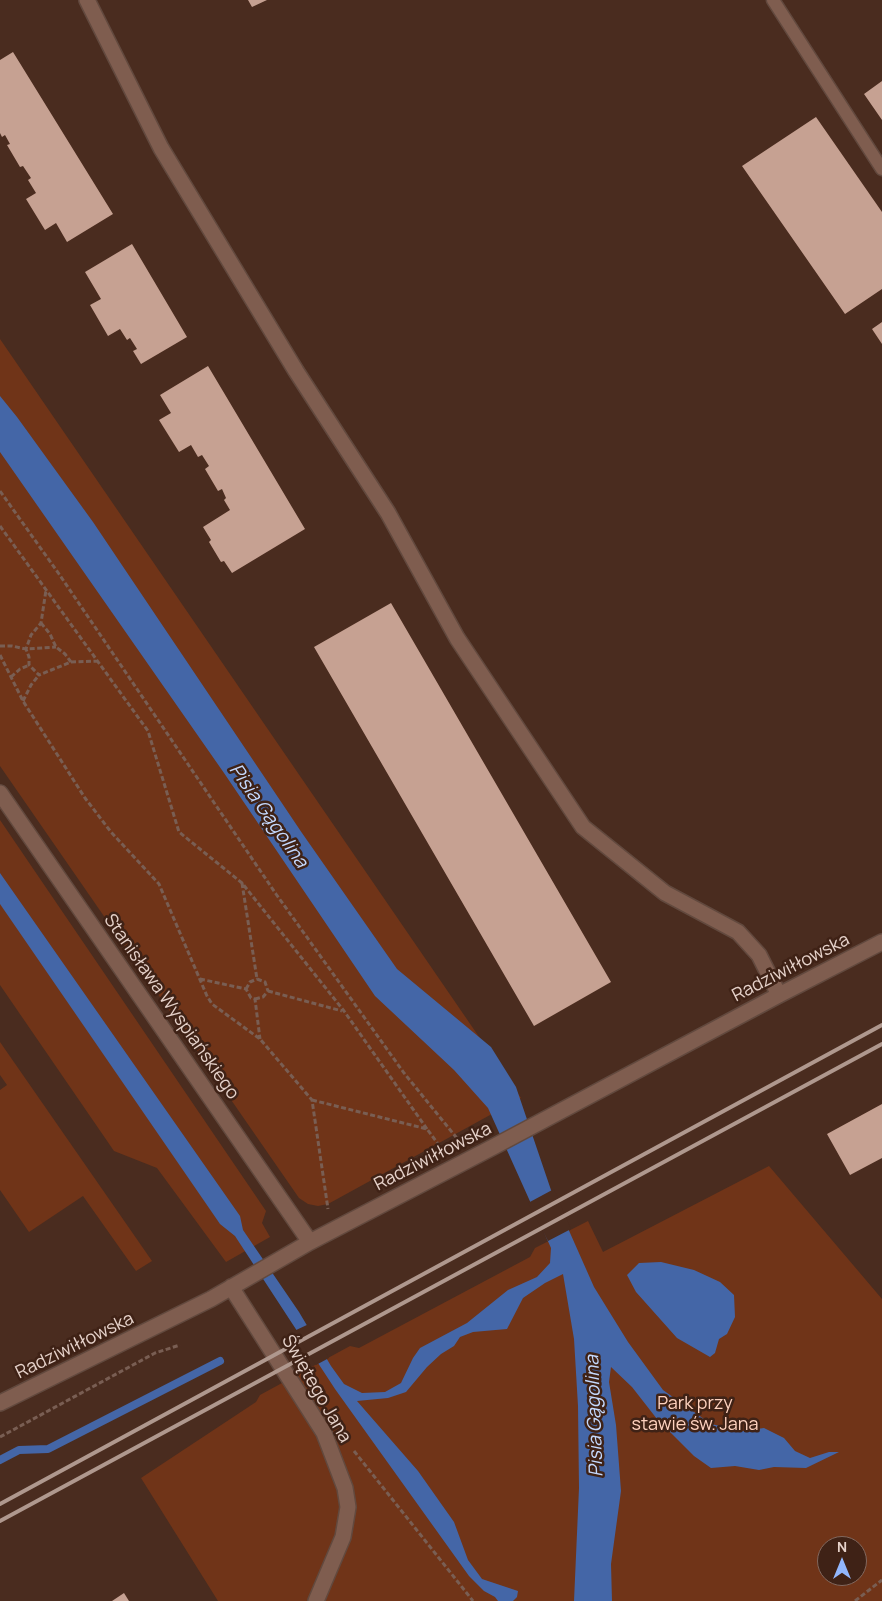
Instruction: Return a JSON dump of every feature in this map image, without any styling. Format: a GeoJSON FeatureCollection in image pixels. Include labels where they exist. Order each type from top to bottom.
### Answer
{"type":"FeatureCollection","features":[{"type":"Feature","properties":{"kind":"street"},"geometry":{"type":"LineString","coordinates":[[87,0],[161,148],[296,371],[388,513],[457,638],[583,827],[665,893],[738,932],[759,955],[779,995]]}},
{"type":"Feature","properties":{"kind":"street","name":"Stanisława Wyspiańskiego"},"geometry":{"type":"LineString","coordinates":[[0,793],[310,1242]]}},
{"type":"Feature","properties":{"kind":"street","name":"Radziwiłłowska"},"geometry":{"type":"LineString","coordinates":[[0,1403],[168,1321],[255,1275],[310,1242],[882,942]]}},
{"type":"Feature","properties":{"kind":"street","name":"Świętego Jana"},"geometry":{"type":"LineString","coordinates":[[231,1288],[324,1433],[345,1488],[348,1507],[343,1537],[316,1601]]}},
{"type":"Feature","properties":{"kind":"lane"},"geometry":{"type":"LineString","coordinates":[[772,0],[882,169]]}},
{"type":"Feature","properties":{"kind":"path"},"geometry":{"type":"LineString","coordinates":[[0,491],[59,574],[276,894],[404,1073],[461,1143]]}},
{"type":"Feature","properties":{"kind":"path"},"geometry":{"type":"LineString","coordinates":[[0,526],[148,731],[179,832],[242,883],[344,1011],[444,1152]]}},
{"type":"Feature","properties":{"kind":"path"},"geometry":{"type":"LineString","coordinates":[[29,665],[30,657],[26,649],[31,635],[41,623],[46,589]]}},
{"type":"Feature","properties":{"kind":"path"},"geometry":{"type":"LineString","coordinates":[[41,623],[50,634],[56,648],[65,654],[71,662]]}},
{"type":"Feature","properties":{"kind":"path"},"geometry":{"type":"LineString","coordinates":[[0,646],[26,649],[56,648]]}},
{"type":"Feature","properties":{"kind":"path"},"geometry":{"type":"LineString","coordinates":[[0,655],[23,701],[97,815],[159,884],[199,979],[212,1004],[260,1039],[312,1100],[329,1212]]}},
{"type":"Feature","properties":{"kind":"path"},"geometry":{"type":"LineString","coordinates":[[23,701],[31,685],[39,675],[71,662],[98,661]]}},
{"type":"Feature","properties":{"kind":"path"},"geometry":{"type":"LineString","coordinates":[[29,665],[39,675]]}},
{"type":"Feature","properties":{"kind":"path"},"geometry":{"type":"LineString","coordinates":[[10,677],[29,665]]}},
{"type":"Feature","properties":{"kind":"path"},"geometry":{"type":"LineString","coordinates":[[242,883],[257,979]]}},
{"type":"Feature","properties":{"kind":"path"},"geometry":{"type":"LineString","coordinates":[[199,979],[246,990],[255,999],[260,1039]]}},
{"type":"Feature","properties":{"kind":"path"},"geometry":{"type":"LineString","coordinates":[[246,990],[250,982],[257,979],[265,982],[268,991]]}},
{"type":"Feature","properties":{"kind":"path"},"geometry":{"type":"LineString","coordinates":[[268,991],[344,1011]]}},
{"type":"Feature","properties":{"kind":"path"},"geometry":{"type":"LineString","coordinates":[[255,999],[263,996],[268,991]]}},
{"type":"Feature","properties":{"kind":"path"},"geometry":{"type":"LineString","coordinates":[[312,1100],[427,1128]]}},
{"type":"Feature","properties":{"kind":"path"},"geometry":{"type":"LineString","coordinates":[[0,1436],[155,1353],[180,1345]]}},
{"type":"Feature","properties":{"kind":"path"},"geometry":{"type":"LineString","coordinates":[[352,1448],[474,1601]]}},
{"type":"Feature","properties":{"kind":"path"},"geometry":{"type":"LineString","coordinates":[[855,1601],[882,1580]]}},
{"type":"Feature","properties":{"kind":"green space"},"geometry":{"type":"Polygon","coordinates":[[[0,339],[521,1098],[328,1204],[318,1206],[308,1204],[299,1198],[0,766],[0,339]]]}},
{"type":"Feature","properties":{"kind":"green space"},"geometry":{"type":"Polygon","coordinates":[[[0,820],[266,1211],[262,1223],[270,1237],[226,1262],[157,1168],[114,1151],[0,985],[0,820]]]}},
{"type":"Feature","properties":{"kind":"green space"},"geometry":{"type":"Polygon","coordinates":[[[0,1042],[152,1261],[136,1271],[83,1196],[29,1232],[0,1190],[0,1090],[7,1085],[0,1075],[0,1042]]]}},
{"type":"Feature","properties":{"kind":"green space","name":"Park przy stawie św. Jana"},"geometry":{"type":"Polygon","coordinates":[[[769,1166],[882,1299],[882,1601],[218,1601],[141,1478],[256,1402],[260,1395],[350,1346],[359,1348],[530,1257],[535,1248],[588,1221],[603,1252],[769,1166]]]}},
{"type":"Feature","properties":{"kind":"water","name":"Pisia Gągolina"},"geometry":{"type":"Polygon","coordinates":[[[0,396],[93,522],[302,833],[397,969],[491,1047],[516,1087],[551,1190],[594,1287],[628,1342],[663,1390],[711,1424],[743,1431],[764,1428],[784,1438],[795,1451],[810,1458],[829,1452],[839,1452],[806,1468],[774,1467],[759,1470],[735,1466],[711,1468],[694,1456],[657,1419],[632,1387],[611,1367],[609,1382],[616,1425],[621,1491],[611,1564],[612,1601],[574,1601],[579,1488],[578,1406],[574,1339],[563,1274],[545,1283],[523,1298],[507,1329],[473,1332],[460,1337],[454,1346],[441,1354],[427,1367],[406,1392],[388,1398],[357,1401],[418,1471],[454,1522],[468,1560],[482,1579],[518,1591],[517,1597],[513,1601],[498,1601],[495,1597],[484,1591],[469,1576],[335,1389],[235,1236],[220,1224],[0,904],[0,873],[240,1216],[243,1230],[299,1312],[344,1384],[362,1393],[385,1392],[401,1383],[420,1348],[467,1323],[508,1290],[537,1277],[550,1263],[551,1248],[488,1108],[454,1070],[375,996],[224,773],[0,452],[0,396]]]}},
{"type":"Feature","properties":{"kind":"water"},"geometry":{"type":"Polygon","coordinates":[[[661,1262],[694,1270],[720,1282],[734,1295],[735,1317],[727,1334],[719,1339],[715,1353],[710,1357],[677,1338],[636,1292],[627,1275],[639,1263],[661,1262]]]}},
{"type":"Feature","properties":{"kind":"pier"},"geometry":{"type":"Polygon","coordinates":[[[554,1189],[571,1229],[548,1241],[528,1203],[554,1189]]]}},
{"type":"Feature","properties":{"kind":"pier"},"geometry":{"type":"Polygon","coordinates":[[[309,1324],[329,1358],[316,1365],[294,1331],[309,1324]]]}},
{"type":"Feature","properties":{"kind":"building"},"geometry":{"type":"Polygon","coordinates":[[[248,0],[267,0],[252,7],[248,0]]]}},
{"type":"Feature","properties":{"kind":"building"},"geometry":{"type":"Polygon","coordinates":[[[13,52],[113,214],[67,242],[56,223],[45,230],[26,199],[36,193],[28,180],[31,178],[23,166],[20,167],[7,145],[10,144],[5,135],[2,137],[0,133],[0,60],[13,52]]]}},
{"type":"Feature","properties":{"kind":"building"},"geometry":{"type":"Polygon","coordinates":[[[882,81],[882,120],[864,94],[882,81]]]}},
{"type":"Feature","properties":{"kind":"building"},"geometry":{"type":"Polygon","coordinates":[[[816,117],[882,212],[882,289],[845,314],[742,166],[816,117]]]}},
{"type":"Feature","properties":{"kind":"building"},"geometry":{"type":"Polygon","coordinates":[[[132,244],[187,337],[141,364],[133,351],[137,349],[130,338],[127,340],[120,329],[108,336],[90,305],[101,299],[85,272],[132,244]]]}},
{"type":"Feature","properties":{"kind":"building"},"geometry":{"type":"Polygon","coordinates":[[[882,322],[882,344],[872,329],[882,322]]]}},
{"type":"Feature","properties":{"kind":"building"},"geometry":{"type":"Polygon","coordinates":[[[208,366],[305,529],[232,573],[224,561],[221,562],[209,542],[211,540],[203,527],[230,510],[224,500],[226,498],[222,489],[218,491],[205,469],[209,466],[202,455],[198,457],[191,445],[179,452],[159,420],[171,413],[160,395],[208,366]]]}},
{"type":"Feature","properties":{"kind":"building"},"geometry":{"type":"Polygon","coordinates":[[[391,603],[611,982],[534,1026],[314,647],[391,603]]]}},
{"type":"Feature","properties":{"kind":"building"},"geometry":{"type":"Polygon","coordinates":[[[882,1104],[882,1158],[850,1175],[827,1134],[882,1104]]]}},
{"type":"Feature","properties":{"kind":"building"},"geometry":{"type":"Polygon","coordinates":[[[124,1593],[129,1601],[112,1601],[124,1593]]]}},
{"type":"Feature","properties":{"kind":"waterway"},"geometry":{"type":"LineString","coordinates":[[0,1460],[19,1450],[48,1449],[220,1361]]}},
{"type":"Feature","properties":{"kind":"railway"},"geometry":{"type":"LineString","coordinates":[[0,1504],[882,1025]]}},
{"type":"Feature","properties":{"kind":"railway"},"geometry":{"type":"LineString","coordinates":[[0,1521],[882,1044]]}}]}
